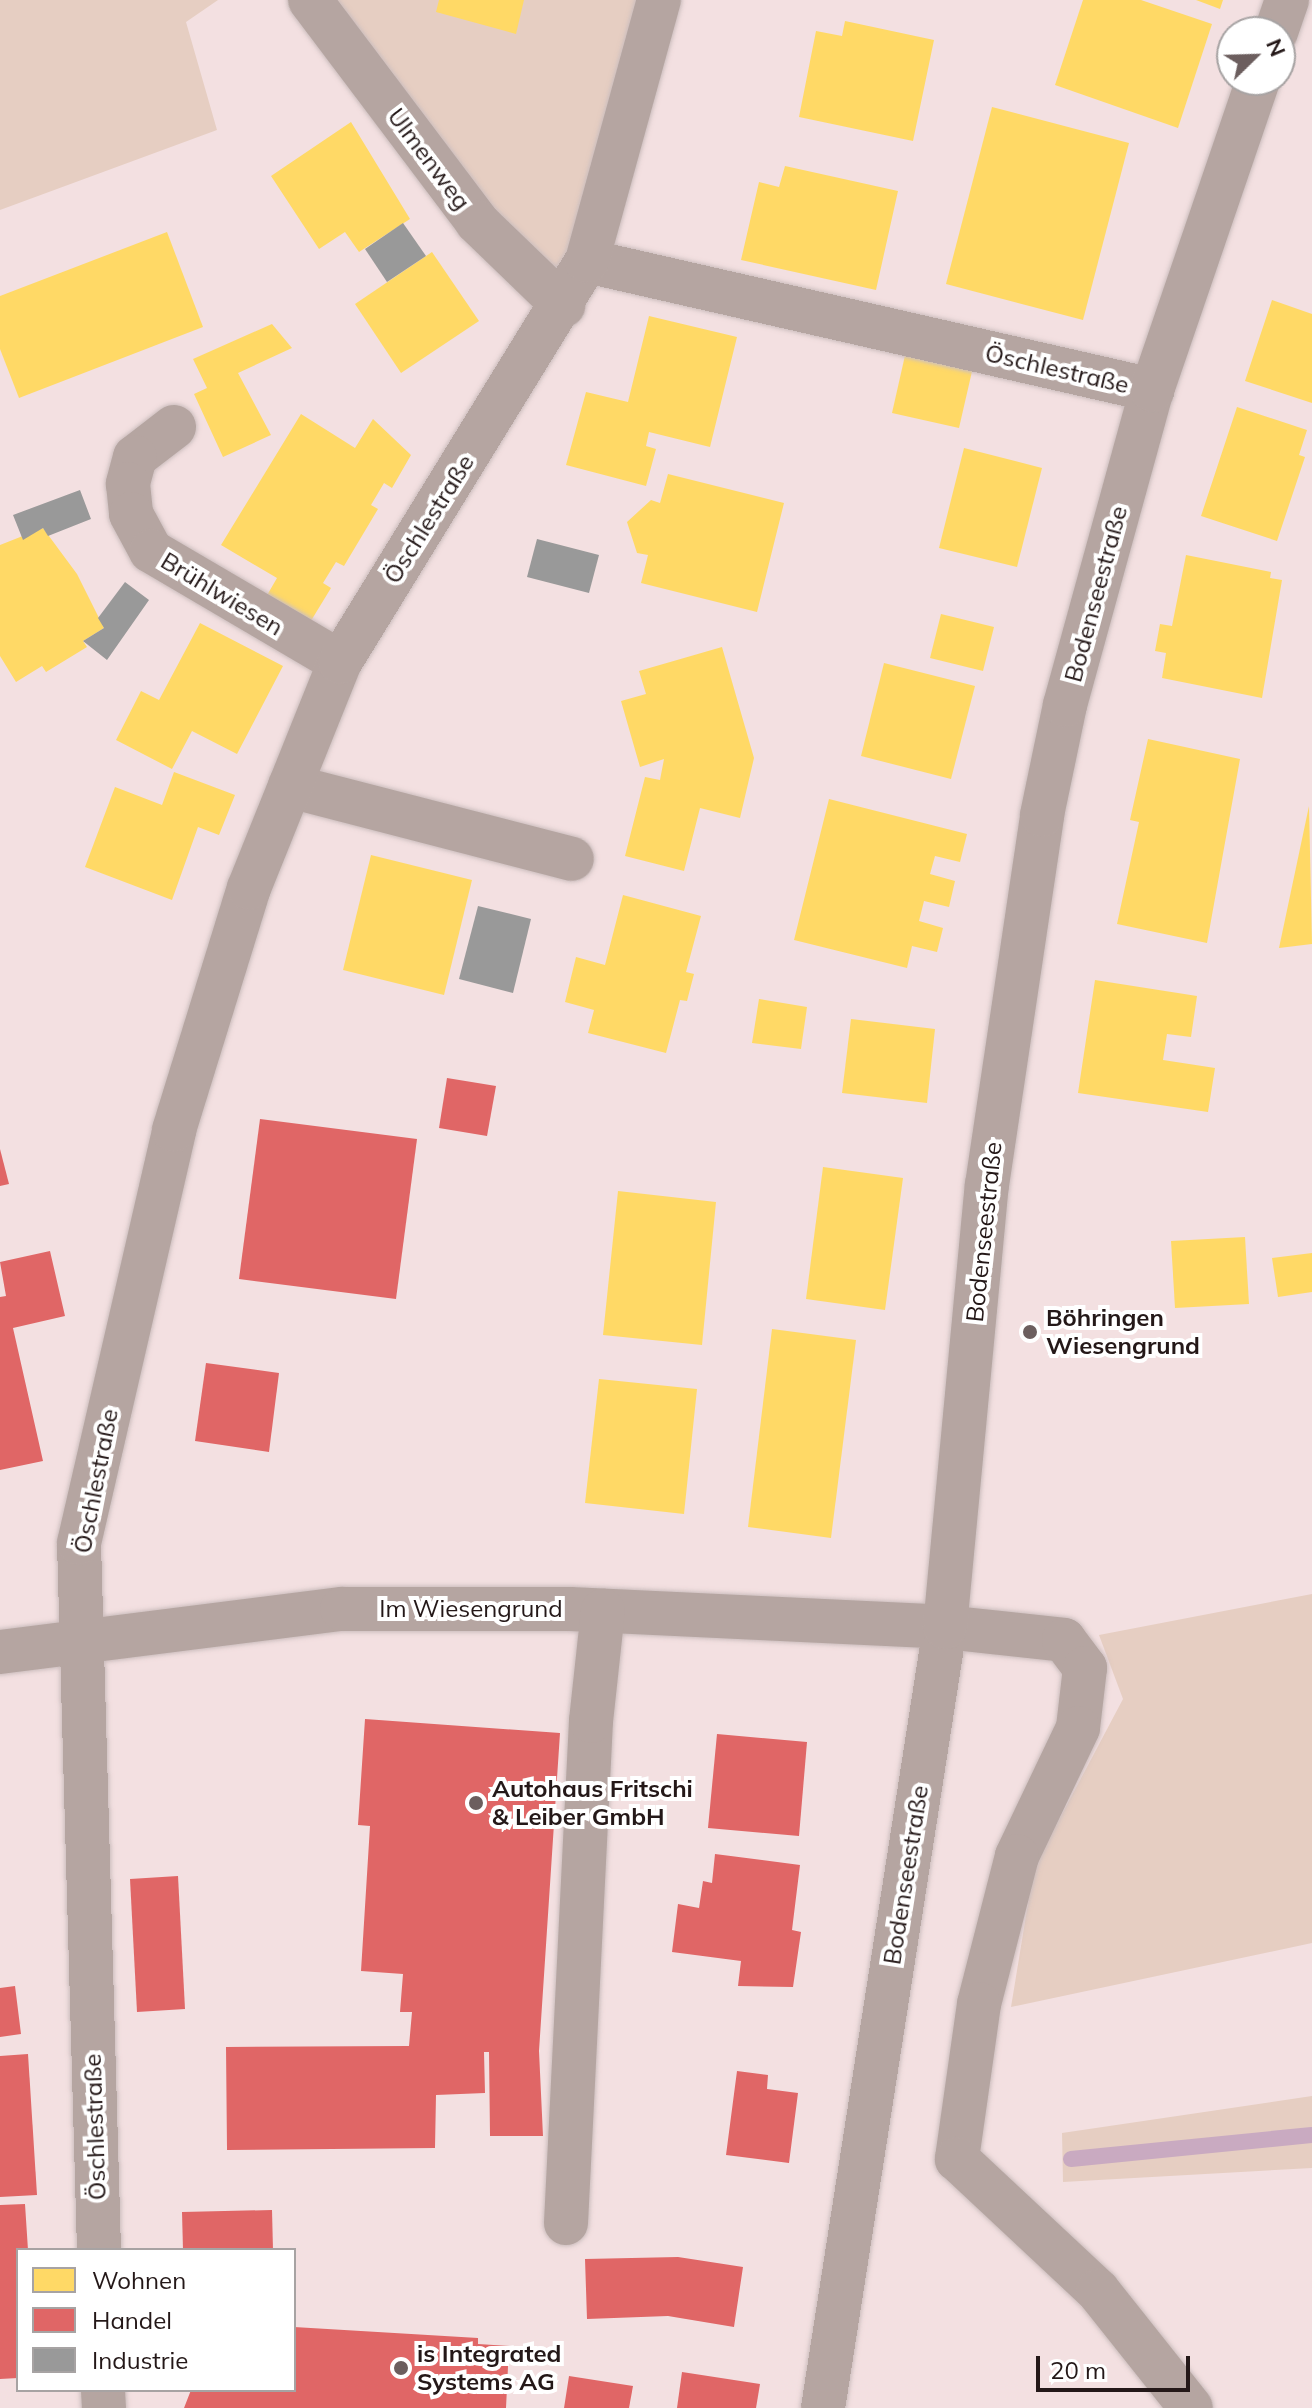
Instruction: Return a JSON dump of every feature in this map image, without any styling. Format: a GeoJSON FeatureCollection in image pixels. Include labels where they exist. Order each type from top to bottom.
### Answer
{"type":"FeatureCollection","features":[{"type":"Feature","properties":{"kind":"street","name":"Ulmenweg"},"geometry":{"type":"LineString","coordinates":[[310,0],[477,222],[563,305]]}},
{"type":"Feature","properties":{"kind":"street","name":"Öschlestraße"},"geometry":{"type":"LineString","coordinates":[[99,2248],[79,1640],[79,1543],[174,1130],[249,888],[340,662],[563,305],[587,261],[659,0]]}},
{"type":"Feature","properties":{"kind":"street","name":"Bodenseestraße"},"geometry":{"type":"LineString","coordinates":[[823,2408],[945,1627],[987,1185],[1042,815],[1065,705],[1152,390],[1253,96]]}},
{"type":"Feature","properties":{"kind":"street","name":"Öschlestraße"},"geometry":{"type":"LineString","coordinates":[[587,261],[1152,390]]}},
{"type":"Feature","properties":{"kind":"street","name":"Brühlwiesen"},"geometry":{"type":"LineString","coordinates":[[174,427],[135,457],[128,484],[131,514],[151,551],[340,662]]}},
{"type":"Feature","properties":{"kind":"street"},"geometry":{"type":"LineString","coordinates":[[290,786],[572,859]]}},
{"type":"Feature","properties":{"kind":"street","name":"Im Wiesengrund"},"geometry":{"type":"LineString","coordinates":[[0,1652],[342,1609],[603,1611],[945,1627],[1047,1634],[1064,1640],[1085,1668],[1078,1728],[1017,1856],[979,2004],[957,2159],[1098,2291],[1191,2408]]}},
{"type":"Feature","properties":{"kind":"street"},"geometry":{"type":"LineString","coordinates":[[566,2223],[590,1737],[603,1611]]}},
{"type":"Feature","properties":{"kind":"shaded area"},"geometry":{"type":"Polygon","coordinates":[[[0,0],[218,0],[186,22],[217,130],[0,210],[0,0]]]}},
{"type":"Feature","properties":{"kind":"shaded area"},"geometry":{"type":"Polygon","coordinates":[[[310,0],[659,0],[563,305],[310,0]]]}},
{"type":"Feature","properties":{"kind":"shaded area"},"geometry":{"type":"Polygon","coordinates":[[[1312,1594],[1312,1943],[1011,2007],[1034,1867],[1123,1699],[1099,1635],[1312,1594]]]}},
{"type":"Feature","properties":{"kind":"shaded area"},"geometry":{"type":"Polygon","coordinates":[[[1312,2096],[1312,2168],[1063,2182],[1062,2133],[1312,2096]]]}},
{"type":"Feature","properties":{"kind":"building: Wohnen"},"geometry":{"type":"Polygon","coordinates":[[[439,0],[524,0],[516,34],[436,12],[439,0]]]}},
{"type":"Feature","properties":{"kind":"building: Wohnen"},"geometry":{"type":"Polygon","coordinates":[[[1083,0],[1141,0],[1212,24],[1178,128],[1055,85],[1083,0]]]}},
{"type":"Feature","properties":{"kind":"building: Wohnen"},"geometry":{"type":"Polygon","coordinates":[[[1196,0],[1223,0],[1220,9],[1196,0]]]}},
{"type":"Feature","properties":{"kind":"building: Wohnen"},"geometry":{"type":"Polygon","coordinates":[[[845,21],[934,40],[913,141],[799,117],[816,31],[842,36],[845,21]]]}},
{"type":"Feature","properties":{"kind":"building: Wohnen"},"geometry":{"type":"Polygon","coordinates":[[[992,107],[1129,143],[1083,320],[946,284],[992,107]]]}},
{"type":"Feature","properties":{"kind":"building: Wohnen"},"geometry":{"type":"Polygon","coordinates":[[[351,122],[410,219],[359,252],[345,232],[319,249],[271,176],[351,122]]]}},
{"type":"Feature","properties":{"kind":"building: Wohnen"},"geometry":{"type":"Polygon","coordinates":[[[785,166],[898,191],[876,290],[741,260],[759,182],[779,187],[785,166]]]}},
{"type":"Feature","properties":{"kind":"building: Wohnen"},"geometry":{"type":"Polygon","coordinates":[[[167,232],[203,327],[19,398],[0,349],[0,296],[167,232]]]}},
{"type":"Feature","properties":{"kind":"building: Wohnen"},"geometry":{"type":"Polygon","coordinates":[[[432,252],[479,321],[401,373],[355,304],[432,252]]]}},
{"type":"Feature","properties":{"kind":"building: Wohnen"},"geometry":{"type":"Polygon","coordinates":[[[1272,300],[1312,314],[1312,403],[1245,381],[1272,300]]]}},
{"type":"Feature","properties":{"kind":"building: Wohnen"},"geometry":{"type":"Polygon","coordinates":[[[649,316],[737,337],[710,447],[649,432],[646,446],[656,449],[646,486],[566,465],[586,392],[628,402],[649,316]]]}},
{"type":"Feature","properties":{"kind":"building: Wohnen"},"geometry":{"type":"Polygon","coordinates":[[[272,324],[292,348],[238,373],[271,435],[223,457],[194,394],[207,388],[193,359],[272,324]]]}},
{"type":"Feature","properties":{"kind":"building: Wohnen"},"geometry":{"type":"Polygon","coordinates":[[[906,351],[973,367],[959,428],[892,413],[906,351]]]}},
{"type":"Feature","properties":{"kind":"building: Wohnen"},"geometry":{"type":"Polygon","coordinates":[[[1237,407],[1307,430],[1299,455],[1305,457],[1277,541],[1201,516],[1237,407]]]}},
{"type":"Feature","properties":{"kind":"building: Wohnen"},"geometry":{"type":"Polygon","coordinates":[[[301,414],[355,448],[373,419],[411,455],[392,488],[384,483],[371,505],[378,509],[344,566],[336,562],[323,583],[331,588],[309,624],[266,597],[277,578],[221,545],[301,414]]]}},
{"type":"Feature","properties":{"kind":"building: Wohnen"},"geometry":{"type":"Polygon","coordinates":[[[964,448],[1042,468],[1017,567],[939,548],[964,448]]]}},
{"type":"Feature","properties":{"kind":"building: Wohnen"},"geometry":{"type":"Polygon","coordinates":[[[668,474],[784,503],[757,612],[641,583],[648,555],[637,553],[627,522],[651,500],[660,503],[668,474]]]}},
{"type":"Feature","properties":{"kind":"building: Wohnen"},"geometry":{"type":"Polygon","coordinates":[[[43,528],[77,574],[104,628],[83,641],[87,647],[46,672],[42,666],[16,682],[0,656],[0,545],[43,528]]]}},
{"type":"Feature","properties":{"kind":"building: Wohnen"},"geometry":{"type":"Polygon","coordinates":[[[1186,555],[1271,572],[1270,578],[1282,580],[1262,698],[1162,678],[1166,653],[1155,651],[1160,624],[1172,626],[1186,555]]]}},
{"type":"Feature","properties":{"kind":"building: Wohnen"},"geometry":{"type":"Polygon","coordinates":[[[941,614],[994,627],[983,671],[930,658],[941,614]]]}},
{"type":"Feature","properties":{"kind":"building: Wohnen"},"geometry":{"type":"Polygon","coordinates":[[[200,623],[283,666],[237,754],[192,731],[172,769],[116,740],[141,691],[159,700],[200,623]]]}},
{"type":"Feature","properties":{"kind":"building: Wohnen"},"geometry":{"type":"Polygon","coordinates":[[[722,647],[754,758],[740,818],[700,808],[684,871],[625,856],[645,777],[660,780],[664,759],[640,767],[621,701],[646,694],[639,671],[722,647]]]}},
{"type":"Feature","properties":{"kind":"building: Wohnen"},"geometry":{"type":"Polygon","coordinates":[[[884,663],[975,686],[951,779],[861,756],[884,663]]]}},
{"type":"Feature","properties":{"kind":"building: Wohnen"},"geometry":{"type":"Polygon","coordinates":[[[1148,739],[1240,759],[1207,943],[1117,924],[1139,822],[1130,820],[1148,739]]]}},
{"type":"Feature","properties":{"kind":"building: Wohnen"},"geometry":{"type":"Polygon","coordinates":[[[174,772],[235,795],[219,835],[198,827],[172,900],[85,867],[115,787],[162,805],[174,772]]]}},
{"type":"Feature","properties":{"kind":"building: Wohnen"},"geometry":{"type":"Polygon","coordinates":[[[829,799],[967,834],[960,862],[935,856],[930,874],[955,881],[949,907],[924,901],[919,921],[943,928],[937,952],[912,946],[907,968],[794,940],[829,799]]]}},
{"type":"Feature","properties":{"kind":"building: Wohnen"},"geometry":{"type":"Polygon","coordinates":[[[1309,806],[1312,944],[1279,948],[1309,806]]]}},
{"type":"Feature","properties":{"kind":"building: Wohnen"},"geometry":{"type":"Polygon","coordinates":[[[371,855],[472,880],[444,995],[343,970],[371,855]]]}},
{"type":"Feature","properties":{"kind":"building: Wohnen"},"geometry":{"type":"Polygon","coordinates":[[[623,895],[701,916],[686,972],[694,974],[687,1001],[680,1000],[666,1053],[588,1033],[594,1010],[565,1002],[576,957],[605,965],[623,895]]]}},
{"type":"Feature","properties":{"kind":"building: Wohnen"},"geometry":{"type":"Polygon","coordinates":[[[1095,980],[1197,996],[1191,1037],[1167,1034],[1163,1060],[1215,1068],[1208,1112],[1078,1093],[1095,980]]]}},
{"type":"Feature","properties":{"kind":"building: Wohnen"},"geometry":{"type":"Polygon","coordinates":[[[759,999],[807,1007],[801,1049],[752,1043],[759,999]]]}},
{"type":"Feature","properties":{"kind":"building: Wohnen"},"geometry":{"type":"Polygon","coordinates":[[[851,1019],[935,1029],[927,1103],[842,1093],[851,1019]]]}},
{"type":"Feature","properties":{"kind":"building: Wohnen"},"geometry":{"type":"Polygon","coordinates":[[[823,1167],[903,1178],[885,1310],[806,1299],[823,1167]]]}},
{"type":"Feature","properties":{"kind":"building: Wohnen"},"geometry":{"type":"Polygon","coordinates":[[[618,1191],[716,1202],[702,1345],[603,1335],[618,1191]]]}},
{"type":"Feature","properties":{"kind":"building: Wohnen"},"geometry":{"type":"Polygon","coordinates":[[[1245,1237],[1249,1304],[1175,1308],[1171,1241],[1245,1237]]]}},
{"type":"Feature","properties":{"kind":"building: Wohnen"},"geometry":{"type":"Polygon","coordinates":[[[1312,1253],[1312,1292],[1278,1297],[1272,1258],[1312,1253]]]}},
{"type":"Feature","properties":{"kind":"building: Wohnen"},"geometry":{"type":"Polygon","coordinates":[[[772,1329],[856,1340],[831,1538],[748,1527],[772,1329]]]}},
{"type":"Feature","properties":{"kind":"building: Wohnen"},"geometry":{"type":"Polygon","coordinates":[[[599,1379],[697,1389],[684,1514],[585,1503],[599,1379]]]}},
{"type":"Feature","properties":{"kind":"building: Handel"},"geometry":{"type":"Polygon","coordinates":[[[447,1078],[496,1086],[487,1136],[439,1128],[447,1078]]]}},
{"type":"Feature","properties":{"kind":"building: Handel"},"geometry":{"type":"Polygon","coordinates":[[[260,1119],[417,1139],[396,1299],[239,1279],[260,1119]]]}},
{"type":"Feature","properties":{"kind":"building: Handel"},"geometry":{"type":"Polygon","coordinates":[[[0,1149],[9,1184],[0,1186],[0,1149]]]}},
{"type":"Feature","properties":{"kind":"building: Handel"},"geometry":{"type":"Polygon","coordinates":[[[50,1251],[65,1316],[13,1328],[43,1461],[0,1470],[0,1297],[6,1296],[0,1262],[50,1251]]]}},
{"type":"Feature","properties":{"kind":"building: Handel"},"geometry":{"type":"Polygon","coordinates":[[[206,1363],[279,1373],[269,1452],[195,1441],[206,1363]]]}},
{"type":"Feature","properties":{"kind":"building: Handel"},"geometry":{"type":"Polygon","coordinates":[[[365,1719],[560,1733],[539,2051],[543,2136],[490,2136],[489,2052],[484,2052],[485,2093],[436,2095],[435,2148],[227,2150],[226,2047],[409,2046],[412,2012],[400,2012],[403,1974],[361,1971],[370,1826],[358,1825],[365,1719]]]}},
{"type":"Feature","properties":{"kind":"building: Handel"},"geometry":{"type":"Polygon","coordinates":[[[717,1734],[807,1742],[799,1836],[708,1828],[717,1734]]]}},
{"type":"Feature","properties":{"kind":"building: Handel"},"geometry":{"type":"Polygon","coordinates":[[[715,1854],[800,1865],[792,1930],[801,1932],[793,1987],[738,1986],[741,1961],[672,1952],[678,1904],[699,1908],[703,1881],[712,1883],[715,1854]]]}},
{"type":"Feature","properties":{"kind":"building: Handel"},"geometry":{"type":"Polygon","coordinates":[[[178,1876],[185,2009],[137,2012],[130,1879],[178,1876]]]}},
{"type":"Feature","properties":{"kind":"building: Handel"},"geometry":{"type":"Polygon","coordinates":[[[15,1986],[21,2034],[0,2037],[0,1988],[15,1986]]]}},
{"type":"Feature","properties":{"kind":"building: Handel"},"geometry":{"type":"Polygon","coordinates":[[[28,2054],[37,2195],[0,2197],[0,2056],[28,2054]]]}},
{"type":"Feature","properties":{"kind":"building: Handel"},"geometry":{"type":"Polygon","coordinates":[[[737,2071],[768,2075],[767,2089],[798,2093],[789,2163],[726,2155],[737,2071]]]}},
{"type":"Feature","properties":{"kind":"building: Handel"},"geometry":{"type":"Polygon","coordinates":[[[25,2204],[28,2248],[16,2248],[16,2378],[0,2379],[0,2205],[25,2204]]]}},
{"type":"Feature","properties":{"kind":"building: Handel"},"geometry":{"type":"Polygon","coordinates":[[[272,2210],[273,2248],[183,2248],[182,2212],[272,2210]]]}},
{"type":"Feature","properties":{"kind":"building: Handel"},"geometry":{"type":"Polygon","coordinates":[[[678,2257],[743,2267],[734,2327],[668,2316],[587,2319],[585,2259],[678,2257]]]}},
{"type":"Feature","properties":{"kind":"building: Handel","name":"is Integrated Systems AG"},"geometry":{"type":"Polygon","coordinates":[[[296,2327],[478,2338],[478,2344],[509,2346],[506,2408],[184,2408],[190,2392],[296,2392],[296,2327]]]}},
{"type":"Feature","properties":{"kind":"building: Handel"},"geometry":{"type":"Polygon","coordinates":[[[682,2372],[760,2384],[756,2408],[677,2408],[682,2372]]]}},
{"type":"Feature","properties":{"kind":"building: Handel"},"geometry":{"type":"Polygon","coordinates":[[[569,2376],[633,2386],[629,2408],[564,2408],[569,2376]]]}},
{"type":"Feature","properties":{"kind":"building: Industrie"},"geometry":{"type":"Polygon","coordinates":[[[403,223],[426,256],[387,282],[365,249],[403,223]]]}},
{"type":"Feature","properties":{"kind":"building: Industrie"},"geometry":{"type":"Polygon","coordinates":[[[80,490],[91,519],[48,536],[43,528],[23,540],[13,515],[80,490]]]}},
{"type":"Feature","properties":{"kind":"building: Industrie"},"geometry":{"type":"Polygon","coordinates":[[[537,539],[599,555],[589,593],[527,577],[537,539]]]}},
{"type":"Feature","properties":{"kind":"building: Industrie"},"geometry":{"type":"Polygon","coordinates":[[[125,582],[149,600],[107,660],[83,641],[104,628],[98,618],[125,582]]]}},
{"type":"Feature","properties":{"kind":"building: Industrie"},"geometry":{"type":"Polygon","coordinates":[[[478,906],[531,919],[513,993],[459,979],[478,906]]]}},
{"type":"Feature","properties":{"kind":"waterway"},"geometry":{"type":"LineString","coordinates":[[1071,2159],[1312,2135]]}},
{"type":"Feature","properties":{"kind":"place","name":"Böhringen Wiesengrund"},"geometry":{"type":"Point","coordinates":[1030,1332]}},
{"type":"Feature","properties":{"kind":"place","name":"Autohaus Fritschi & Leiber GmbH"},"geometry":{"type":"Point","coordinates":[476,1803]}},
{"type":"Feature","properties":{"kind":"place","name":"is Integrated Systems AG"},"geometry":{"type":"Point","coordinates":[401,2368]}}]}
